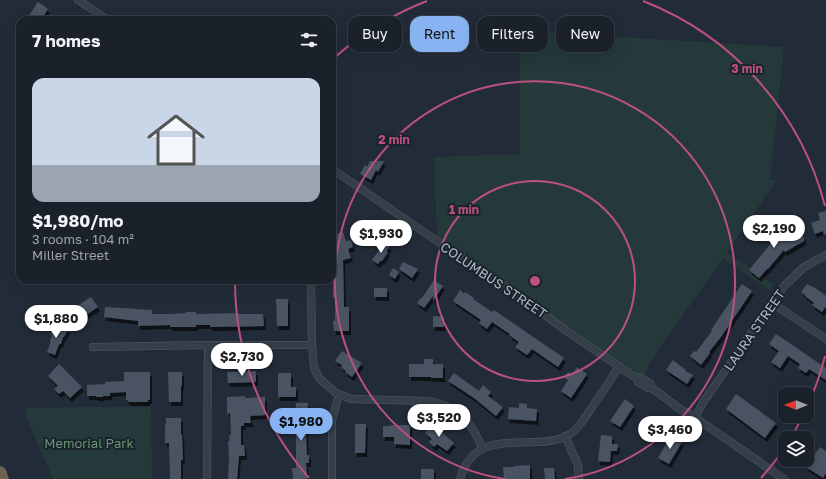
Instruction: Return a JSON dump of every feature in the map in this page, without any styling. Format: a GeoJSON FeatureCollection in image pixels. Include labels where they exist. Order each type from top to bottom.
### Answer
{"type":"FeatureCollection","features":[{"type":"Feature","properties":{"kind":"highway"},"geometry":{"type":"LineString","coordinates":[[0,473],[2,479]]}},
{"type":"Feature","properties":{"kind":"street"},"geometry":{"type":"LineString","coordinates":[[78,0],[102,16]]}},
{"type":"Feature","properties":{"kind":"street","name":"COLUMBUS STREET"},"geometry":{"type":"LineString","coordinates":[[336,172],[515,293],[568,332],[636,378],[639,377],[650,383],[651,388],[668,401],[684,412],[687,412],[784,479]]}},
{"type":"Feature","properties":{"kind":"street","name":"LAURA STREET"},"geometry":{"type":"LineString","coordinates":[[695,418],[702,404],[784,286],[804,267],[826,255]]}},
{"type":"Feature","properties":{"kind":"street"},"geometry":{"type":"LineString","coordinates":[[311,284],[312,345],[314,367],[318,378],[336,394],[351,399],[426,401],[437,402],[449,407],[470,425],[483,449]]}},
{"type":"Feature","properties":{"kind":"street"},"geometry":{"type":"LineString","coordinates":[[772,303],[826,339]]}},
{"type":"Feature","properties":{"kind":"street"},"geometry":{"type":"LineString","coordinates":[[207,479],[208,345]]}},
{"type":"Feature","properties":{"kind":"street"},"geometry":{"type":"LineString","coordinates":[[93,347],[312,345]]}},
{"type":"Feature","properties":{"kind":"street"},"geometry":{"type":"LineString","coordinates":[[460,479],[462,470],[469,459],[486,447],[498,444],[553,441],[571,433],[583,420],[606,388],[619,366]]}},
{"type":"Feature","properties":{"kind":"street"},"geometry":{"type":"LineString","coordinates":[[332,479],[332,420],[340,395]]}},
{"type":"Feature","properties":{"kind":"street"},"geometry":{"type":"LineString","coordinates":[[566,436],[578,465],[578,479]]}},
{"type":"Feature","properties":{"kind":"green space"},"geometry":{"type":"Polygon","coordinates":[[[548,33],[556,33],[556,52],[614,52],[614,37],[784,47],[770,180],[777,180],[727,252],[774,285],[770,291],[723,258],[650,362],[643,380],[437,241],[434,157],[520,154],[520,52],[548,52],[548,33]]]}},
{"type":"Feature","properties":{"kind":"green space","name":"Memorial Park"},"geometry":{"type":"Polygon","coordinates":[[[151,407],[152,479],[53,479],[26,417],[26,408],[151,407]]]}},
{"type":"Feature","properties":{"kind":"building"},"geometry":{"type":"Polygon","coordinates":[[[38,2],[48,9],[44,15],[46,16],[29,16],[38,2]]]}},
{"type":"Feature","properties":{"kind":"building"},"geometry":{"type":"Polygon","coordinates":[[[370,161],[384,161],[378,172],[376,170],[371,180],[360,174],[365,165],[367,167],[370,161]]]}},
{"type":"Feature","properties":{"kind":"building"},"geometry":{"type":"Polygon","coordinates":[[[826,211],[826,234],[824,235],[823,231],[815,234],[811,223],[820,220],[818,213],[826,211]]]}},
{"type":"Feature","properties":{"kind":"building"},"geometry":{"type":"Polygon","coordinates":[[[769,222],[781,241],[799,230],[804,238],[804,241],[785,252],[784,250],[759,278],[749,270],[772,242],[770,242],[760,228],[769,222]]]}},
{"type":"Feature","properties":{"kind":"building"},"geometry":{"type":"Polygon","coordinates":[[[343,232],[346,241],[351,240],[353,247],[348,249],[351,258],[343,260],[344,307],[349,307],[349,331],[334,331],[333,321],[335,321],[335,297],[333,297],[333,284],[336,284],[336,268],[338,268],[336,262],[336,234],[343,232]]]}},
{"type":"Feature","properties":{"kind":"building"},"geometry":{"type":"Polygon","coordinates":[[[384,243],[390,247],[386,251],[388,252],[382,261],[381,260],[378,264],[372,260],[384,243]]]}},
{"type":"Feature","properties":{"kind":"building"},"geometry":{"type":"Polygon","coordinates":[[[403,262],[418,269],[412,278],[399,269],[403,262]]]}},
{"type":"Feature","properties":{"kind":"building"},"geometry":{"type":"Polygon","coordinates":[[[393,268],[399,272],[395,279],[389,275],[393,268]]]}},
{"type":"Feature","properties":{"kind":"building"},"geometry":{"type":"Polygon","coordinates":[[[434,280],[443,286],[433,301],[433,296],[424,308],[417,303],[434,280]]]}},
{"type":"Feature","properties":{"kind":"building"},"geometry":{"type":"Polygon","coordinates":[[[742,284],[752,291],[701,365],[690,356],[694,351],[696,352],[712,331],[711,330],[742,284]]]}},
{"type":"Feature","properties":{"kind":"building"},"geometry":{"type":"Polygon","coordinates":[[[807,284],[826,296],[826,306],[822,312],[812,305],[814,303],[801,292],[807,284]]]}},
{"type":"Feature","properties":{"kind":"building"},"geometry":{"type":"Polygon","coordinates":[[[374,288],[387,288],[387,297],[374,297],[374,288]]]}},
{"type":"Feature","properties":{"kind":"building"},"geometry":{"type":"Polygon","coordinates":[[[460,290],[464,294],[465,292],[474,298],[473,299],[492,312],[494,310],[564,358],[558,367],[532,349],[527,355],[515,347],[519,342],[492,322],[487,329],[479,323],[481,320],[453,301],[460,290]]]}},
{"type":"Feature","properties":{"kind":"building"},"geometry":{"type":"Polygon","coordinates":[[[91,297],[98,307],[74,323],[65,310],[72,305],[74,308],[91,297]]]}},
{"type":"Feature","properties":{"kind":"building"},"geometry":{"type":"Polygon","coordinates":[[[276,299],[288,299],[288,326],[277,326],[276,299]]]}},
{"type":"Feature","properties":{"kind":"building"},"geometry":{"type":"Polygon","coordinates":[[[105,307],[152,310],[152,314],[196,312],[196,314],[263,314],[264,326],[138,326],[138,321],[104,317],[105,307]]]}},
{"type":"Feature","properties":{"kind":"building"},"geometry":{"type":"Polygon","coordinates":[[[433,316],[444,317],[444,327],[433,327],[433,316]]]}},
{"type":"Feature","properties":{"kind":"building"},"geometry":{"type":"Polygon","coordinates":[[[55,325],[68,329],[61,344],[59,344],[55,355],[47,352],[51,341],[52,335],[50,335],[53,327],[55,328],[55,325]]]}},
{"type":"Feature","properties":{"kind":"building"},"geometry":{"type":"Polygon","coordinates":[[[776,334],[826,368],[826,380],[809,369],[806,373],[798,368],[800,364],[788,356],[780,368],[771,362],[779,351],[769,344],[776,334]]]}},
{"type":"Feature","properties":{"kind":"building"},"geometry":{"type":"Polygon","coordinates":[[[342,351],[362,363],[352,377],[345,372],[346,371],[341,367],[342,365],[335,361],[342,351]]]}},
{"type":"Feature","properties":{"kind":"building"},"geometry":{"type":"Polygon","coordinates":[[[424,359],[433,359],[433,364],[443,364],[443,378],[409,377],[409,364],[424,364],[424,359]]]}},
{"type":"Feature","properties":{"kind":"building"},"geometry":{"type":"Polygon","coordinates":[[[673,360],[686,370],[685,371],[693,375],[687,384],[666,370],[673,360]]]}},
{"type":"Feature","properties":{"kind":"building"},"geometry":{"type":"Polygon","coordinates":[[[59,364],[82,387],[70,398],[63,391],[59,394],[54,389],[58,386],[48,376],[59,364]]]}},
{"type":"Feature","properties":{"kind":"building"},"geometry":{"type":"Polygon","coordinates":[[[577,367],[587,374],[571,398],[561,391],[568,380],[564,377],[568,372],[572,375],[577,367]]]}},
{"type":"Feature","properties":{"kind":"building"},"geometry":{"type":"Polygon","coordinates":[[[256,371],[256,382],[228,383],[227,372],[256,371]]]}},
{"type":"Feature","properties":{"kind":"building"},"geometry":{"type":"Polygon","coordinates":[[[124,372],[150,372],[150,400],[148,400],[148,402],[128,402],[128,400],[126,400],[126,392],[110,393],[110,396],[103,397],[87,396],[87,385],[124,381],[124,372]]]}},
{"type":"Feature","properties":{"kind":"building"},"geometry":{"type":"Polygon","coordinates":[[[168,372],[182,372],[181,402],[169,402],[168,372]]]}},
{"type":"Feature","properties":{"kind":"building"},"geometry":{"type":"Polygon","coordinates":[[[278,373],[291,373],[291,387],[296,387],[296,397],[278,397],[278,373]]]}},
{"type":"Feature","properties":{"kind":"building"},"geometry":{"type":"Polygon","coordinates":[[[454,373],[479,391],[483,385],[491,392],[488,396],[503,407],[496,416],[474,398],[448,381],[454,373]]]}},
{"type":"Feature","properties":{"kind":"building"},"geometry":{"type":"Polygon","coordinates":[[[736,394],[776,423],[765,438],[726,409],[736,394]]]}},
{"type":"Feature","properties":{"kind":"building"},"geometry":{"type":"Polygon","coordinates":[[[245,396],[245,398],[265,397],[265,415],[250,416],[251,423],[244,423],[244,426],[241,426],[241,445],[244,445],[245,456],[239,456],[237,479],[228,479],[228,441],[230,441],[229,435],[231,435],[230,413],[227,414],[227,397],[245,396]]]}},
{"type":"Feature","properties":{"kind":"building"},"geometry":{"type":"Polygon","coordinates":[[[625,399],[634,406],[620,427],[610,421],[625,399]]]}},
{"type":"Feature","properties":{"kind":"building"},"geometry":{"type":"Polygon","coordinates":[[[296,403],[308,403],[306,435],[309,463],[306,463],[307,479],[293,479],[292,468],[296,468],[296,427],[294,427],[296,403]]]}},
{"type":"Feature","properties":{"kind":"building"},"geometry":{"type":"Polygon","coordinates":[[[519,403],[527,404],[527,408],[537,409],[536,421],[508,419],[509,407],[519,408],[519,403]]]}},
{"type":"Feature","properties":{"kind":"building"},"geometry":{"type":"Polygon","coordinates":[[[166,418],[181,418],[183,460],[181,460],[181,479],[170,479],[169,443],[165,443],[166,418]]]}},
{"type":"Feature","properties":{"kind":"building"},"geometry":{"type":"Polygon","coordinates":[[[355,424],[366,424],[365,453],[355,453],[355,424]]]}},
{"type":"Feature","properties":{"kind":"building"},"geometry":{"type":"Polygon","coordinates":[[[432,424],[454,443],[447,451],[437,444],[434,447],[429,442],[432,439],[425,433],[432,424]]]}},
{"type":"Feature","properties":{"kind":"building"},"geometry":{"type":"Polygon","coordinates":[[[410,425],[410,445],[394,444],[394,437],[383,437],[383,426],[410,425]]]}},
{"type":"Feature","properties":{"kind":"building"},"geometry":{"type":"Polygon","coordinates":[[[601,435],[612,436],[612,444],[618,444],[617,451],[611,451],[610,462],[598,461],[601,435]]]}},
{"type":"Feature","properties":{"kind":"building"},"geometry":{"type":"Polygon","coordinates":[[[671,436],[682,442],[669,464],[658,458],[671,436]]]}},
{"type":"Feature","properties":{"kind":"building"},"geometry":{"type":"Polygon","coordinates":[[[820,447],[826,451],[826,473],[823,478],[806,467],[814,467],[814,456],[820,447]]]}},
{"type":"Feature","properties":{"kind":"building"},"geometry":{"type":"Polygon","coordinates":[[[530,465],[530,479],[504,479],[503,467],[530,465]]]}},
{"type":"Feature","properties":{"kind":"building"},"geometry":{"type":"Polygon","coordinates":[[[544,468],[554,468],[555,479],[545,479],[544,468]]]}},
{"type":"Feature","properties":{"kind":"building"},"geometry":{"type":"Polygon","coordinates":[[[421,469],[434,469],[434,479],[421,479],[421,469]]]}}]}
